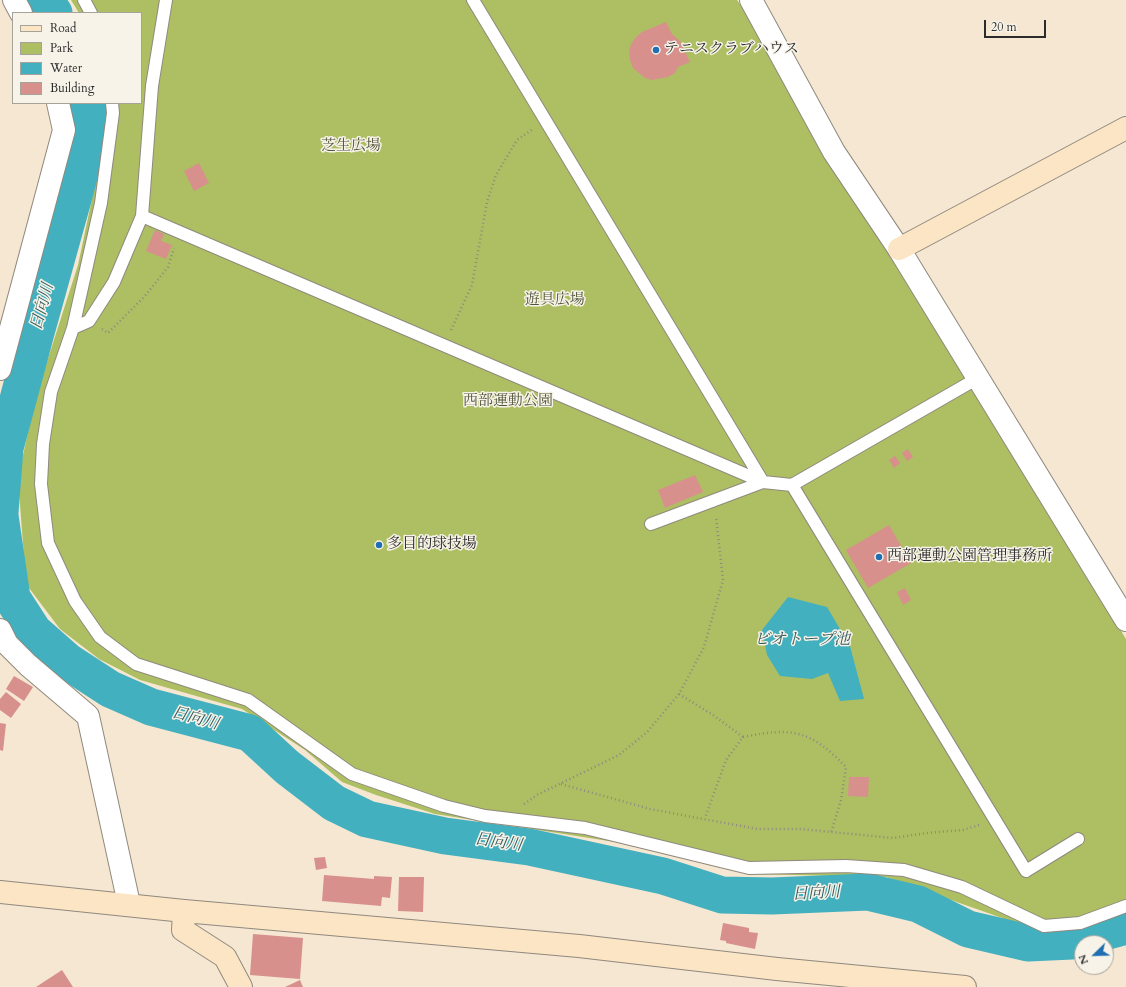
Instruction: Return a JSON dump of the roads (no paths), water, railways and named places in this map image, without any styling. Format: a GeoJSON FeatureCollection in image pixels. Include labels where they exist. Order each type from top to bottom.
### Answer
{"type":"FeatureCollection","features":[{"type":"Feature","properties":{"kind":"street"},"geometry":{"type":"LineString","coordinates":[[14,0],[21,12]]}},
{"type":"Feature","properties":{"kind":"street"},"geometry":{"type":"LineString","coordinates":[[752,0],[834,152],[899,249],[1126,620]]}},
{"type":"Feature","properties":{"kind":"street"},"geometry":{"type":"LineString","coordinates":[[0,369],[64,130],[58,104]]}},
{"type":"Feature","properties":{"kind":"street"},"geometry":{"type":"LineString","coordinates":[[899,249],[1126,128]]}},
{"type":"Feature","properties":{"kind":"street"},"geometry":{"type":"LineString","coordinates":[[0,630],[7,644],[28,665],[88,716],[129,904]]}},
{"type":"Feature","properties":{"kind":"street"},"geometry":{"type":"LineString","coordinates":[[0,892],[129,904],[184,911],[579,946],[777,969],[965,987]]}},
{"type":"Feature","properties":{"kind":"street"},"geometry":{"type":"LineString","coordinates":[[184,911],[183,930],[225,957],[242,987]]}},
{"type":"Feature","properties":{"kind":"lane"},"geometry":{"type":"LineString","coordinates":[[84,0],[90,12]]}},
{"type":"Feature","properties":{"kind":"lane"},"geometry":{"type":"LineString","coordinates":[[73,328],[89,321],[114,282],[142,216],[152,86],[166,0]]}},
{"type":"Feature","properties":{"kind":"lane"},"geometry":{"type":"LineString","coordinates":[[473,0],[546,119],[763,482]]}},
{"type":"Feature","properties":{"kind":"lane"},"geometry":{"type":"LineString","coordinates":[[112,104],[113,113],[101,203],[73,328],[51,392],[43,444],[41,484],[48,543],[75,601],[100,637],[136,664],[248,700],[352,774],[444,806],[503,818],[585,828],[749,868],[846,866],[904,870],[962,887],[1044,926],[1080,923],[1126,906]]}},
{"type":"Feature","properties":{"kind":"lane"},"geometry":{"type":"LineString","coordinates":[[142,216],[763,482],[792,485],[978,378]]}},
{"type":"Feature","properties":{"kind":"lane"},"geometry":{"type":"LineString","coordinates":[[651,524],[763,482]]}},
{"type":"Feature","properties":{"kind":"lane"},"geometry":{"type":"LineString","coordinates":[[792,485],[1026,871],[1078,839]]}},
{"type":"Feature","properties":{"kind":"water","name":"ビオトープ池"},"geometry":{"type":"Polygon","coordinates":[[[788,597],[827,607],[850,646],[864,699],[840,701],[828,673],[812,679],[780,676],[767,655],[762,630],[788,597]]]}},
{"type":"Feature","properties":{"kind":"waterway","name":"日向川"},"geometry":{"type":"LineString","coordinates":[[45,0],[53,12]]}},
{"type":"Feature","properties":{"kind":"waterway","name":"日向川"},"geometry":{"type":"LineString","coordinates":[[0,512],[5,448],[91,128],[87,104]]}},
{"type":"Feature","properties":{"kind":"waterway","name":"日向川"},"geometry":{"type":"LineString","coordinates":[[0,516],[12,598],[34,632],[67,661],[110,689],[151,707],[250,733],[287,767],[334,803],[367,819],[445,836],[529,847],[663,876],[722,895],[772,896],[868,892],[918,904],[968,929],[1028,943],[1072,941],[1126,926]]}},
{"type":"Feature","properties":{"kind":"place","name":"テニスクラブハウス"},"geometry":{"type":"Point","coordinates":[656,50]}},
{"type":"Feature","properties":{"kind":"place","name":"多目的球技場"},"geometry":{"type":"Point","coordinates":[379,545]}},
{"type":"Feature","properties":{"kind":"place","name":"西部運動公園管理事務所"},"geometry":{"type":"Point","coordinates":[879,557]}},
{"type":"Feature","properties":{"kind":"park label","name":"芝生広場"},"geometry":{"type":"Point","coordinates":[351,147]}},
{"type":"Feature","properties":{"kind":"park label","name":"遊具広場"},"geometry":{"type":"Point","coordinates":[555,301]}},
{"type":"Feature","properties":{"kind":"park label","name":"西部運動公園"},"geometry":{"type":"Point","coordinates":[508,402]}}]}
